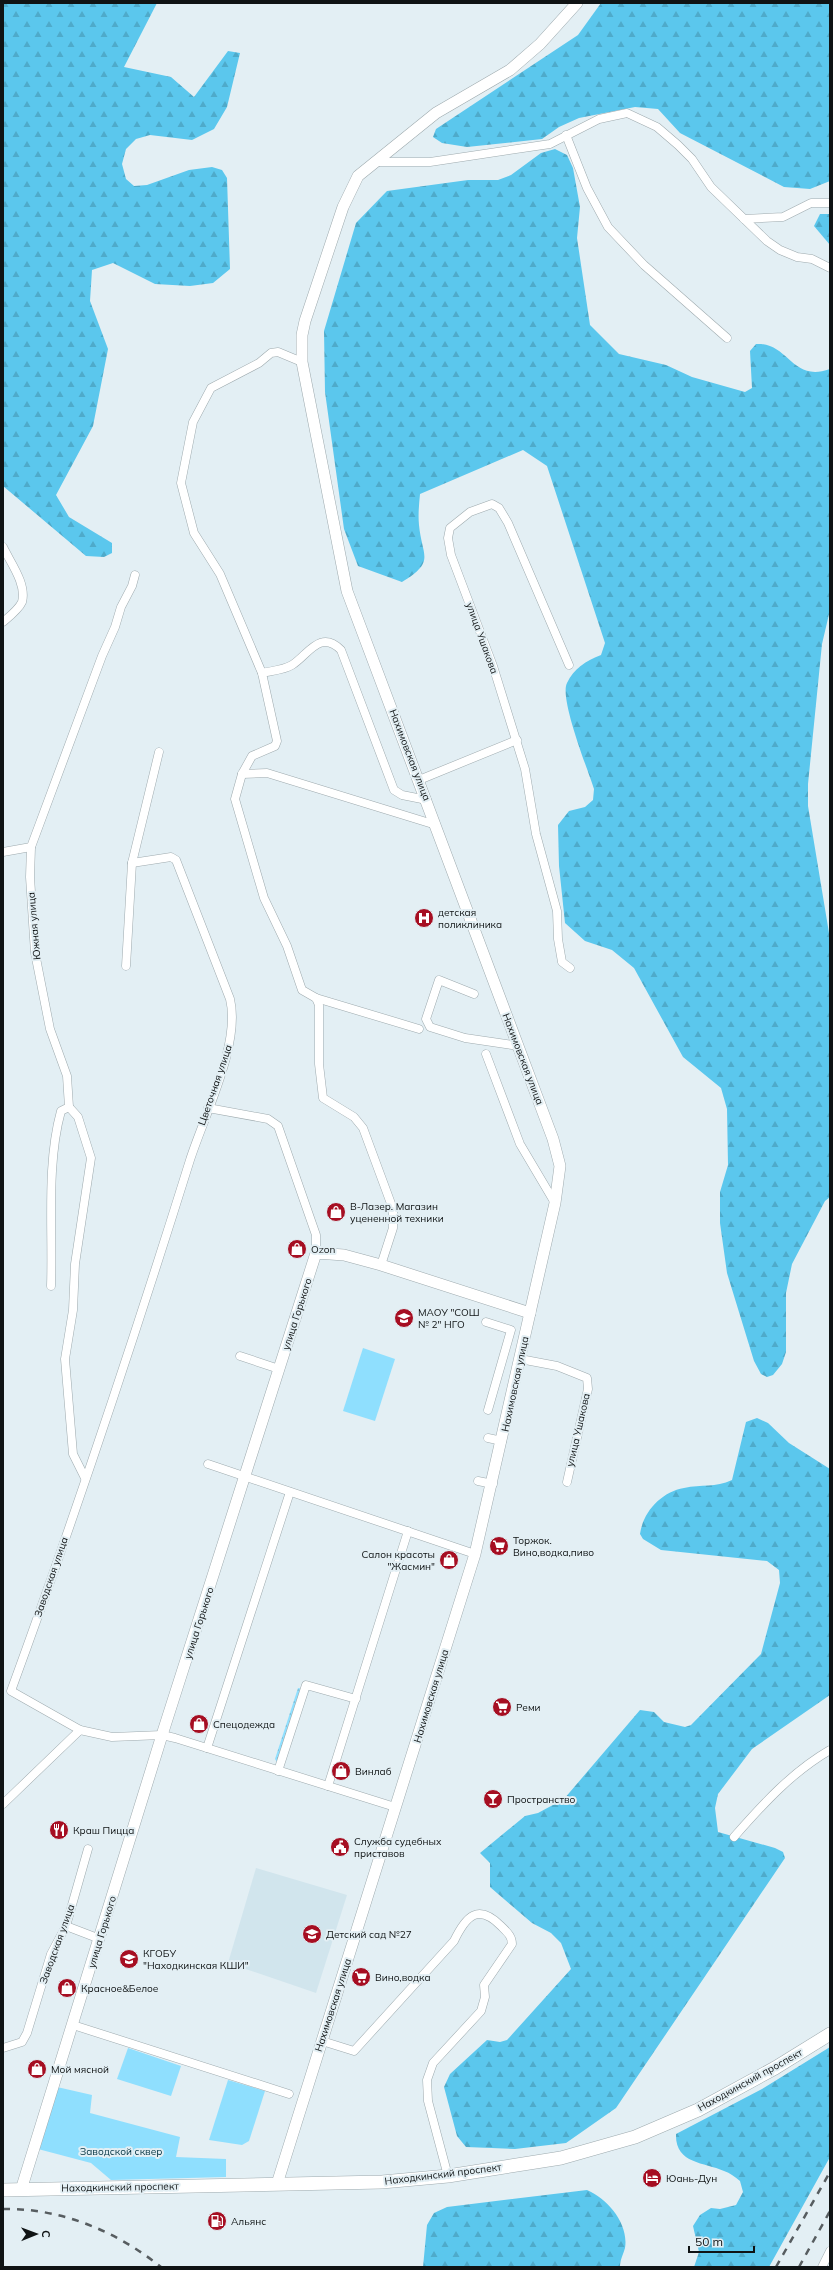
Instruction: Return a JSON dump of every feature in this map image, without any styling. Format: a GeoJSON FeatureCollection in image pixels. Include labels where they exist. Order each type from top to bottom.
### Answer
{"type":"FeatureCollection","features":[{"type":"Feature","properties":{"kind":"main road","name":"Нахимовская улица"},"geometry":{"type":"LineString","coordinates":[[277,2184],[475,1554],[493,1484],[560,1175],[557,1153],[519,1046],[347,591],[302,362],[302,335],[305,321],[343,207],[358,176],[373,162],[436,113],[510,70],[540,44],[577,3]]}},
{"type":"Feature","properties":{"kind":"main road"},"geometry":{"type":"LineString","coordinates":[[316,1253],[344,1255],[381,1265],[530,1313]]}},
{"type":"Feature","properties":{"kind":"main road","name":"улица Горького"},"geometry":{"type":"LineString","coordinates":[[21,2190],[162,1735],[246,1477],[316,1253]]}},
{"type":"Feature","properties":{"kind":"main road","name":"Находкинский проспект"},"geometry":{"type":"LineString","coordinates":[[3,2190],[382,2182],[448,2176],[561,2158],[635,2137],[737,2090],[830,2034]]}},
{"type":"Feature","properties":{"kind":"street"},"geometry":{"type":"LineString","coordinates":[[373,162],[430,162],[458,159],[493,151],[550,144],[599,119],[627,113],[657,127],[692,159],[711,187],[780,250],[797,257],[812,259],[830,268]]}},
{"type":"Feature","properties":{"kind":"street"},"geometry":{"type":"LineString","coordinates":[[566,135],[587,188],[608,227],[644,265],[728,338]]}},
{"type":"Feature","properties":{"kind":"street"},"geometry":{"type":"LineString","coordinates":[[744,218],[783,217],[812,203],[830,203]]}},
{"type":"Feature","properties":{"kind":"street"},"geometry":{"type":"LineString","coordinates":[[302,362],[278,352],[271,353],[259,362],[212,388],[193,422],[182,483],[194,533],[220,574],[262,673],[277,741],[275,746],[252,756],[242,774],[235,799],[264,898],[287,946],[302,990],[316,998],[419,1029]]}},
{"type":"Feature","properties":{"kind":"street","name":"улица Ушакова"},"geometry":{"type":"LineString","coordinates":[[568,665],[508,523],[499,508],[492,504],[470,512],[450,528],[448,538],[451,555],[493,666],[517,740],[525,769],[536,834],[557,911],[558,939],[562,962],[570,968]]}},
{"type":"Feature","properties":{"kind":"street"},"geometry":{"type":"LineString","coordinates":[[3,546],[19,579],[22,592],[22,602],[3,622]]}},
{"type":"Feature","properties":{"kind":"street","name":"Южная улица"},"geometry":{"type":"LineString","coordinates":[[69,1107],[67,1076],[50,1029],[35,953],[30,876],[31,848],[102,656],[115,627],[121,607],[132,586],[135,575]]}},
{"type":"Feature","properties":{"kind":"street"},"geometry":{"type":"LineString","coordinates":[[262,673],[292,666],[312,648],[320,643],[329,642],[336,645],[341,650],[394,790],[402,795],[427,800]]}},
{"type":"Feature","properties":{"kind":"street"},"geometry":{"type":"LineString","coordinates":[[419,780],[517,740]]}},
{"type":"Feature","properties":{"kind":"street"},"geometry":{"type":"LineString","coordinates":[[126,966],[132,863],[158,752]]}},
{"type":"Feature","properties":{"kind":"street"},"geometry":{"type":"LineString","coordinates":[[242,774],[266,773],[436,825]]}},
{"type":"Feature","properties":{"kind":"street"},"geometry":{"type":"LineString","coordinates":[[3,852],[31,848]]}},
{"type":"Feature","properties":{"kind":"street","name":"Цветочная улица"},"geometry":{"type":"LineString","coordinates":[[132,863],[171,857],[176,860],[217,971],[230,999],[232,1010],[232,1027],[229,1047],[199,1131],[143,1309]]}},
{"type":"Feature","properties":{"kind":"street"},"geometry":{"type":"LineString","coordinates":[[474,994],[455,988],[439,980],[426,1019],[430,1027],[465,1038],[519,1046]]}},
{"type":"Feature","properties":{"kind":"street"},"geometry":{"type":"LineString","coordinates":[[316,998],[318,1006],[319,1064],[323,1098],[354,1117],[363,1128],[393,1209],[393,1228],[381,1265]]}},
{"type":"Feature","properties":{"kind":"street"},"geometry":{"type":"LineString","coordinates":[[486,1054],[520,1144],[555,1203]]}},
{"type":"Feature","properties":{"kind":"street"},"geometry":{"type":"LineString","coordinates":[[51,1286],[53,1160],[55,1137],[61,1111],[69,1107],[78,1117],[91,1158],[76,1264],[73,1310],[65,1359],[74,1454],[85,1478]]}},
{"type":"Feature","properties":{"kind":"street","name":"улица Горького"},"geometry":{"type":"LineString","coordinates":[[208,1108],[268,1119],[278,1126],[316,1235],[316,1253]]}},
{"type":"Feature","properties":{"kind":"street","name":"Заводская улица"},"geometry":{"type":"LineString","coordinates":[[143,1309],[11,1692],[80,1730],[112,1737],[162,1735],[395,1807]]}},
{"type":"Feature","properties":{"kind":"street"},"geometry":{"type":"LineString","coordinates":[[486,1322],[511,1330],[488,1410]]}},
{"type":"Feature","properties":{"kind":"street"},"geometry":{"type":"LineString","coordinates":[[240,1356],[279,1369]]}},
{"type":"Feature","properties":{"kind":"street","name":"улица Ушакова"},"geometry":{"type":"LineString","coordinates":[[520,1359],[557,1366],[587,1378],[588,1389],[567,1482]]}},
{"type":"Feature","properties":{"kind":"street"},"geometry":{"type":"LineString","coordinates":[[488,1438],[502,1442]]}},
{"type":"Feature","properties":{"kind":"street"},"geometry":{"type":"LineString","coordinates":[[208,1464],[475,1554]]}},
{"type":"Feature","properties":{"kind":"street"},"geometry":{"type":"LineString","coordinates":[[478,1481],[493,1484]]}},
{"type":"Feature","properties":{"kind":"street"},"geometry":{"type":"LineString","coordinates":[[207,1748],[290,1492]]}},
{"type":"Feature","properties":{"kind":"street"},"geometry":{"type":"LineString","coordinates":[[328,1786],[408,1532]]}},
{"type":"Feature","properties":{"kind":"street"},"geometry":{"type":"LineString","coordinates":[[278,1771],[306,1684],[356,1699]]}},
{"type":"Feature","properties":{"kind":"street"},"geometry":{"type":"LineString","coordinates":[[3,1804],[80,1730]]}},
{"type":"Feature","properties":{"kind":"street"},"geometry":{"type":"LineString","coordinates":[[734,1837],[771,1795],[815,1759],[830,1750]]}},
{"type":"Feature","properties":{"kind":"street","name":"Заводская улица"},"geometry":{"type":"LineString","coordinates":[[3,2048],[22,2042],[27,2033],[51,1954],[66,1926],[88,1849]]}},
{"type":"Feature","properties":{"kind":"street"},"geometry":{"type":"LineString","coordinates":[[322,2041],[354,2051],[454,1941],[459,1930],[471,1916],[480,1914],[490,1915],[506,1931],[512,1938],[512,1944],[484,1984],[485,1997],[481,2011],[433,2063],[427,2080],[428,2101],[448,2176]]}},
{"type":"Feature","properties":{"kind":"street"},"geometry":{"type":"LineString","coordinates":[[66,1926],[100,1939]]}},
{"type":"Feature","properties":{"kind":"street"},"geometry":{"type":"LineString","coordinates":[[73,2025],[289,2094]]}},
{"type":"Feature","properties":{"kind":"street"},"geometry":{"type":"LineString","coordinates":[[822,2267],[830,2251]]}},
{"type":"Feature","properties":{"kind":"shaded area"},"geometry":{"type":"Polygon","coordinates":[[[256,1868],[347,1895],[316,1993],[228,1963],[256,1868]]]}},
{"type":"Feature","properties":{"kind":"green space"},"geometry":{"type":"Polygon","coordinates":[[[3,3],[157,3],[124,67],[171,77],[194,97],[228,51],[240,53],[227,107],[214,129],[192,140],[150,135],[136,139],[126,149],[122,164],[126,179],[134,186],[147,185],[189,170],[212,167],[222,170],[227,178],[230,269],[213,283],[190,286],[155,284],[113,263],[92,270],[90,301],[108,349],[93,426],[56,495],[69,517],[112,543],[112,553],[104,557],[86,556],[3,486],[3,3]]]}},
{"type":"Feature","properties":{"kind":"green space"},"geometry":{"type":"Polygon","coordinates":[[[601,3],[830,3],[830,181],[810,189],[784,187],[680,133],[658,109],[635,107],[579,118],[559,127],[542,139],[467,147],[442,143],[433,137],[436,129],[578,35],[601,3]]]}},
{"type":"Feature","properties":{"kind":"green space"},"geometry":{"type":"Polygon","coordinates":[[[555,149],[567,155],[573,168],[580,207],[577,238],[590,325],[619,354],[666,365],[692,377],[745,392],[752,388],[750,351],[756,344],[767,345],[776,349],[798,367],[807,371],[817,372],[830,369],[830,610],[822,644],[808,784],[808,806],[830,939],[830,1197],[825,1201],[792,1264],[786,1293],[786,1352],[782,1364],[773,1375],[767,1377],[761,1374],[754,1361],[727,1273],[720,1223],[720,1192],[728,1165],[727,1109],[721,1088],[683,1057],[634,968],[612,950],[585,941],[565,923],[559,866],[558,825],[569,811],[585,807],[593,800],[594,789],[570,718],[567,703],[567,683],[577,669],[590,660],[601,655],[605,643],[547,466],[523,450],[420,494],[419,521],[424,552],[423,563],[413,575],[402,582],[358,566],[344,529],[325,392],[324,331],[356,223],[387,191],[468,180],[498,180],[511,175],[541,153],[555,149]]]}},
{"type":"Feature","properties":{"kind":"green space"},"geometry":{"type":"Polygon","coordinates":[[[820,214],[830,214],[830,245],[814,226],[820,214]]]}},
{"type":"Feature","properties":{"kind":"green space"},"geometry":{"type":"Polygon","coordinates":[[[363,1348],[395,1359],[375,1421],[343,1411],[363,1348]]]}},
{"type":"Feature","properties":{"kind":"green space"},"geometry":{"type":"Polygon","coordinates":[[[757,1418],[768,1423],[789,1443],[830,1469],[830,1695],[752,1749],[718,1794],[715,1808],[718,1832],[775,1848],[783,1852],[785,1858],[616,2108],[566,2143],[515,2149],[466,2147],[457,2136],[444,2087],[450,2074],[487,2040],[500,2042],[507,2040],[571,1969],[561,1943],[551,1933],[532,1923],[490,1887],[490,1863],[480,1853],[525,1816],[538,1813],[564,1799],[640,1710],[654,1712],[664,1722],[685,1727],[691,1725],[761,1654],[780,1583],[779,1570],[767,1561],[661,1550],[643,1539],[640,1534],[649,1511],[654,1504],[668,1494],[684,1488],[720,1484],[732,1480],[746,1422],[757,1418]]]}},
{"type":"Feature","properties":{"kind":"green space"},"geometry":{"type":"Polygon","coordinates":[[[298,1688],[303,1689],[277,1762],[275,1759],[298,1688]]]}},
{"type":"Feature","properties":{"kind":"green space"},"geometry":{"type":"Polygon","coordinates":[[[830,2047],[830,2157],[769,2267],[694,2267],[699,2252],[693,2226],[700,2215],[711,2208],[720,2209],[736,2205],[743,2192],[740,2181],[730,2174],[685,2157],[677,2144],[676,2134],[762,2089],[830,2047]]]}},
{"type":"Feature","properties":{"kind":"green space"},"geometry":{"type":"Polygon","coordinates":[[[128,2048],[181,2066],[171,2096],[117,2079],[128,2048]]]}},
{"type":"Feature","properties":{"kind":"green space"},"geometry":{"type":"Polygon","coordinates":[[[228,2080],[265,2091],[249,2141],[242,2145],[209,2140],[228,2080]]]}},
{"type":"Feature","properties":{"kind":"green space","name":"Заводской сквер"},"geometry":{"type":"Polygon","coordinates":[[[57,2087],[92,2095],[90,2113],[180,2137],[176,2157],[226,2159],[226,2177],[111,2180],[91,2163],[38,2149],[57,2087]]]}},
{"type":"Feature","properties":{"kind":"green space"},"geometry":{"type":"Polygon","coordinates":[[[587,2190],[602,2199],[609,2206],[620,2221],[624,2230],[625,2248],[620,2267],[423,2267],[427,2225],[434,2213],[447,2207],[587,2190]]]}},
{"type":"Feature","properties":{"kind":"railway"},"geometry":{"type":"LineString","coordinates":[[776,2267],[830,2172]]}},
{"type":"Feature","properties":{"kind":"railway"},"geometry":{"type":"LineString","coordinates":[[3,2209],[46,2213],[67,2217],[87,2224],[107,2233],[144,2254],[161,2267]]}},
{"type":"Feature","properties":{"kind":"railway"},"geometry":{"type":"LineString","coordinates":[[799,2267],[830,2211]]}},
{"type":"Feature","properties":{"kind":"place","name":"детская поликлиника"},"geometry":{"type":"Point","coordinates":[424,918]}},
{"type":"Feature","properties":{"kind":"place","name":"В-Лазер. Магазин уцененной техники"},"geometry":{"type":"Point","coordinates":[336,1212]}},
{"type":"Feature","properties":{"kind":"place","name":"Ozon"},"geometry":{"type":"Point","coordinates":[297,1249]}},
{"type":"Feature","properties":{"kind":"place","name":"МАОУ \"СОШ № 2\" НГО"},"geometry":{"type":"Point","coordinates":[404,1318]}},
{"type":"Feature","properties":{"kind":"place","name":"Торжок. Вино,водка,пиво"},"geometry":{"type":"Point","coordinates":[499,1546]}},
{"type":"Feature","properties":{"kind":"place","name":"Салон красоты \"Жасмин\""},"geometry":{"type":"Point","coordinates":[449,1560]}},
{"type":"Feature","properties":{"kind":"place","name":"Реми"},"geometry":{"type":"Point","coordinates":[502,1707]}},
{"type":"Feature","properties":{"kind":"place","name":"Спецодежда"},"geometry":{"type":"Point","coordinates":[199,1724]}},
{"type":"Feature","properties":{"kind":"place","name":"Винлаб"},"geometry":{"type":"Point","coordinates":[341,1771]}},
{"type":"Feature","properties":{"kind":"place","name":"Пространство"},"geometry":{"type":"Point","coordinates":[493,1799]}},
{"type":"Feature","properties":{"kind":"place","name":"Краш Пицца"},"geometry":{"type":"Point","coordinates":[59,1830]}},
{"type":"Feature","properties":{"kind":"place","name":"Служба судебных приставов"},"geometry":{"type":"Point","coordinates":[340,1847]}},
{"type":"Feature","properties":{"kind":"place","name":"Детский сад №27"},"geometry":{"type":"Point","coordinates":[312,1934]}},
{"type":"Feature","properties":{"kind":"place","name":"КГОБУ \"Находкинская КШИ\""},"geometry":{"type":"Point","coordinates":[129,1959]}},
{"type":"Feature","properties":{"kind":"place","name":"Вино,водка"},"geometry":{"type":"Point","coordinates":[361,1977]}},
{"type":"Feature","properties":{"kind":"place","name":"Красное&Белое"},"geometry":{"type":"Point","coordinates":[67,1988]}},
{"type":"Feature","properties":{"kind":"place","name":"Мой мясной"},"geometry":{"type":"Point","coordinates":[37,2069]}},
{"type":"Feature","properties":{"kind":"place","name":"Юань-Дун"},"geometry":{"type":"Point","coordinates":[652,2178]}},
{"type":"Feature","properties":{"kind":"place","name":"Альянс"},"geometry":{"type":"Point","coordinates":[217,2221]}}]}
